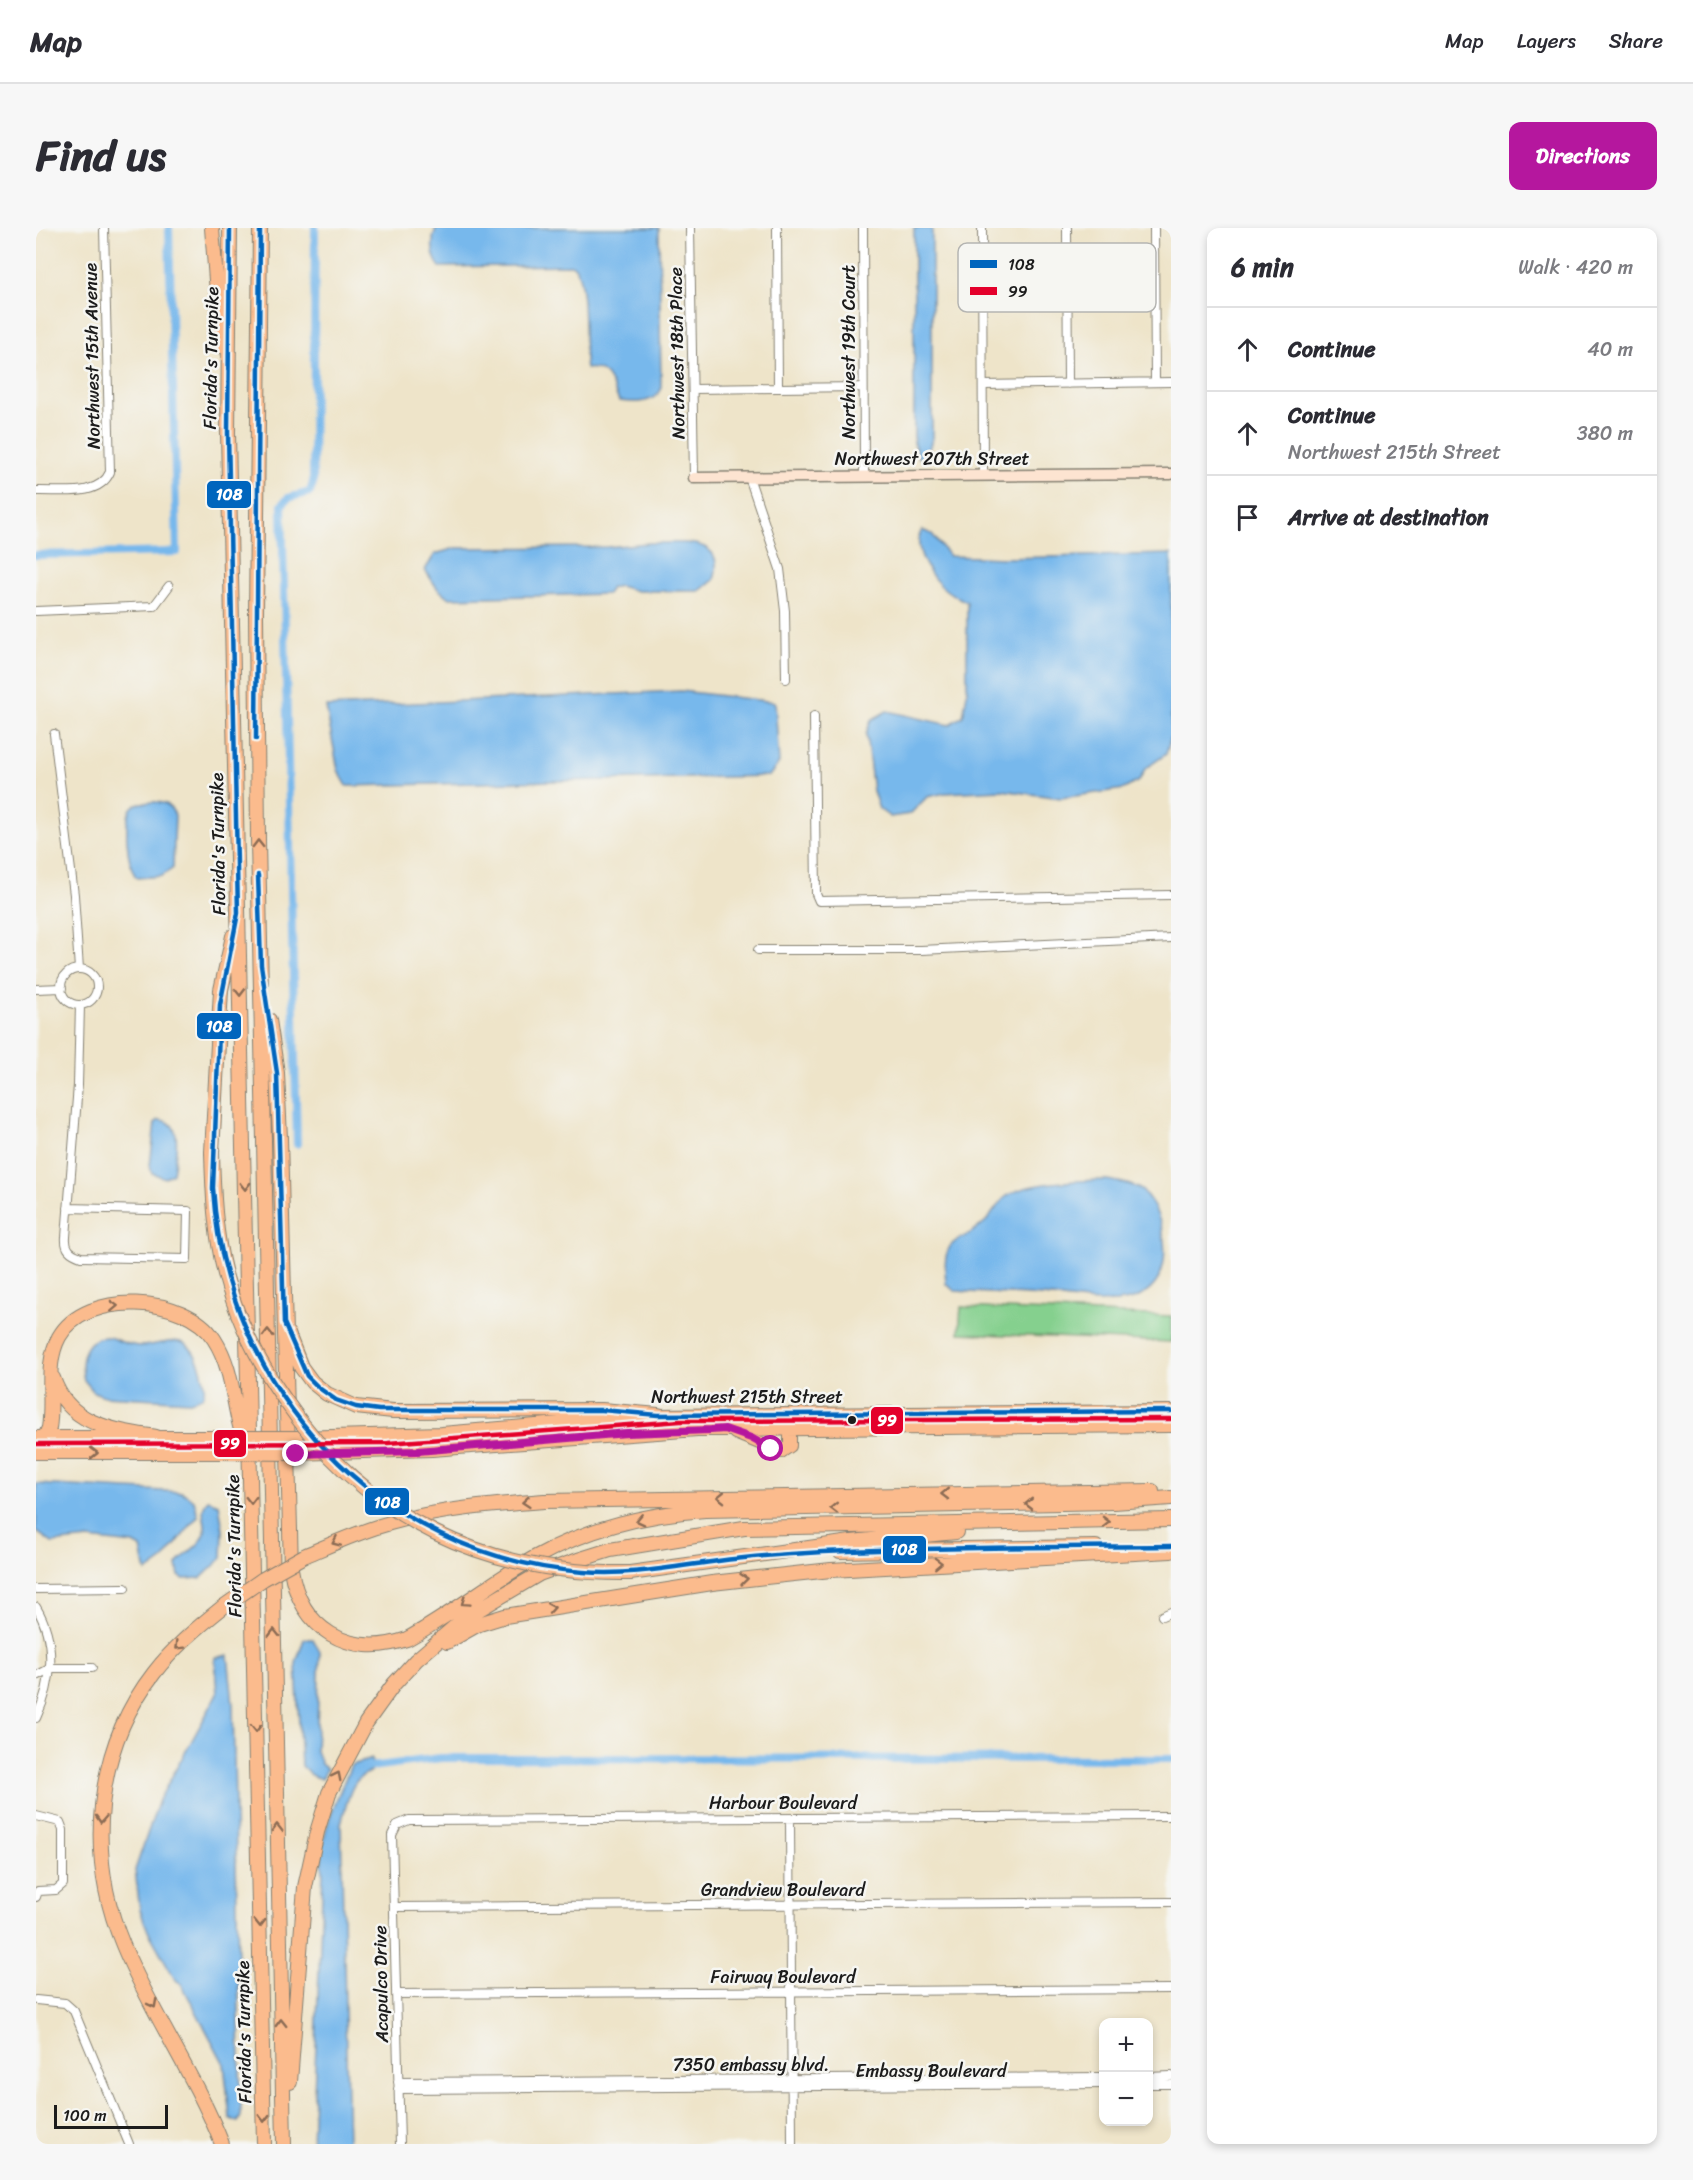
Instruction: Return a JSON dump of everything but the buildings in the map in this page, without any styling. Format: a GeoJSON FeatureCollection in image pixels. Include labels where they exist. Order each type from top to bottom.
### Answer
{"type":"FeatureCollection","features":[{"type":"Feature","properties":{"kind":"highway"},"geometry":{"type":"LineString","coordinates":[[212,228],[228,433]]}},
{"type":"Feature","properties":{"kind":"highway","name":"Florida's Turnpike"},"geometry":{"type":"LineString","coordinates":[[230,228],[228,433],[264,2144]]}},
{"type":"Feature","properties":{"kind":"highway","name":"Florida's Turnpike"},"geometry":{"type":"LineString","coordinates":[[260,228],[256,668],[285,2144]]}},
{"type":"Feature","properties":{"kind":"highway"},"geometry":{"type":"LineString","coordinates":[[261,257],[265,228]]}},
{"type":"Feature","properties":{"kind":"highway"},"geometry":{"type":"LineString","coordinates":[[238,913],[222,990],[212,1152],[215,1215],[225,1274],[235,1305],[263,1368],[300,1423],[324,1453],[349,1477],[381,1502],[417,1524],[481,1551],[530,1565],[561,1570],[630,1573],[851,1542],[1014,1530],[1047,1523]]}},
{"type":"Feature","properties":{"kind":"highway"},"geometry":{"type":"LineString","coordinates":[[261,965],[277,1073],[292,1579],[298,1598],[310,1617],[330,1633],[354,1643],[376,1646],[407,1639],[554,1548],[593,1532],[662,1515],[705,1510],[1114,1502],[1171,1498]]}},
{"type":"Feature","properties":{"kind":"highway"},"geometry":{"type":"LineString","coordinates":[[39,1439],[50,1422],[52,1359],[58,1340],[72,1320],[86,1311],[111,1305],[155,1305],[181,1311],[205,1326],[224,1357],[234,1390],[240,1430],[250,1456]]}},
{"type":"Feature","properties":{"kind":"highway"},"geometry":{"type":"LineString","coordinates":[[284,1323],[307,1376],[327,1394],[356,1407],[393,1411],[602,1410],[657,1415]]}},
{"type":"Feature","properties":{"kind":"highway"},"geometry":{"type":"LineString","coordinates":[[52,1373],[62,1399],[84,1419],[115,1430],[156,1437]]}},
{"type":"Feature","properties":{"kind":"highway"},"geometry":{"type":"LineString","coordinates":[[222,2144],[118,1933],[104,1881],[100,1830],[104,1791],[111,1758],[132,1706],[164,1660],[223,1607],[304,1556],[347,1537],[389,1523],[470,1508],[545,1501],[1171,1490]]}},
{"type":"Feature","properties":{"kind":"highway"},"geometry":{"type":"LineString","coordinates":[[285,2144],[305,1887],[317,1832],[329,1793],[355,1743],[394,1684],[416,1660],[466,1617],[539,1574],[578,1560],[610,1550],[744,1528],[1171,1520]]}},
{"type":"Feature","properties":{"kind":"highway"},"geometry":{"type":"LineString","coordinates":[[766,1555],[858,1551],[1171,1548]]}},
{"type":"Feature","properties":{"kind":"highway"},"geometry":{"type":"LineString","coordinates":[[355,1743],[409,1677],[438,1649],[455,1636],[479,1624],[506,1616],[712,1583],[831,1570],[1171,1548]]}},
{"type":"Feature","properties":{"kind":"main road","name":"Northwest 215th Street"},"geometry":{"type":"LineString","coordinates":[[39,1439],[295,1437],[442,1433],[657,1415],[1171,1411]]}},
{"type":"Feature","properties":{"kind":"main road","name":"Northwest 215th Street"},"geometry":{"type":"LineString","coordinates":[[36,1453],[296,1454],[418,1451],[627,1433],[725,1429],[1171,1426]]}},
{"type":"Feature","properties":{"kind":"main road"},"geometry":{"type":"LineString","coordinates":[[725,1429],[781,1452],[790,1446],[790,1429]]}},
{"type":"Feature","properties":{"kind":"street","name":"Northwest 15th Avenue"},"geometry":{"type":"LineString","coordinates":[[36,491],[97,488],[105,482],[110,472],[104,228]]}},
{"type":"Feature","properties":{"kind":"street","name":"Northwest 18th Place"},"geometry":{"type":"LineString","coordinates":[[690,228],[694,478]]}},
{"type":"Feature","properties":{"kind":"street"},"geometry":{"type":"LineString","coordinates":[[777,228],[778,388]]}},
{"type":"Feature","properties":{"kind":"street","name":"Northwest 19th Court"},"geometry":{"type":"LineString","coordinates":[[863,228],[864,475]]}},
{"type":"Feature","properties":{"kind":"street"},"geometry":{"type":"LineString","coordinates":[[982,228],[982,243]]}},
{"type":"Feature","properties":{"kind":"street"},"geometry":{"type":"LineString","coordinates":[[1067,228],[1067,243]]}},
{"type":"Feature","properties":{"kind":"street"},"geometry":{"type":"LineString","coordinates":[[1154,228],[1154,243]]}},
{"type":"Feature","properties":{"kind":"street"},"geometry":{"type":"LineString","coordinates":[[983,475],[984,312]]}},
{"type":"Feature","properties":{"kind":"street"},"geometry":{"type":"LineString","coordinates":[[1068,312],[1068,384]]}},
{"type":"Feature","properties":{"kind":"street"},"geometry":{"type":"LineString","coordinates":[[1155,312],[1155,382]]}},
{"type":"Feature","properties":{"kind":"street"},"geometry":{"type":"LineString","coordinates":[[985,385],[1171,382]]}},
{"type":"Feature","properties":{"kind":"street"},"geometry":{"type":"LineString","coordinates":[[693,389],[863,387]]}},
{"type":"Feature","properties":{"kind":"street","name":"Northwest 207th Street"},"geometry":{"type":"LineString","coordinates":[[694,478],[1171,474]]}},
{"type":"Feature","properties":{"kind":"street"},"geometry":{"type":"LineString","coordinates":[[749,477],[780,569],[786,611],[786,679]]}},
{"type":"Feature","properties":{"kind":"street"},"geometry":{"type":"LineString","coordinates":[[36,611],[153,606],[169,586]]}},
{"type":"Feature","properties":{"kind":"street"},"geometry":{"type":"LineString","coordinates":[[814,716],[816,894],[819,901],[1171,895]]}},
{"type":"Feature","properties":{"kind":"street"},"geometry":{"type":"LineString","coordinates":[[54,734],[74,895],[80,969]]}},
{"type":"Feature","properties":{"kind":"street"},"geometry":{"type":"LineString","coordinates":[[758,950],[921,950],[1171,938]]}},
{"type":"Feature","properties":{"kind":"street"},"geometry":{"type":"LineString","coordinates":[[80,969],[93,976],[98,987],[93,999],[80,1005],[66,1000],[62,988],[66,976],[80,969]]}},
{"type":"Feature","properties":{"kind":"street"},"geometry":{"type":"LineString","coordinates":[[36,989],[62,988]]}},
{"type":"Feature","properties":{"kind":"street"},"geometry":{"type":"LineString","coordinates":[[68,1208],[188,1211],[187,1259],[81,1257],[72,1254],[65,1244],[80,1005]]}},
{"type":"Feature","properties":{"kind":"street"},"geometry":{"type":"LineString","coordinates":[[36,1589],[125,1587]]}},
{"type":"Feature","properties":{"kind":"street"},"geometry":{"type":"LineString","coordinates":[[36,1607],[45,1622],[51,1668],[48,1692],[36,1718]]}},
{"type":"Feature","properties":{"kind":"street"},"geometry":{"type":"LineString","coordinates":[[1162,1616],[1171,1612]]}},
{"type":"Feature","properties":{"kind":"street"},"geometry":{"type":"LineString","coordinates":[[36,1676],[51,1668],[92,1668]]}},
{"type":"Feature","properties":{"kind":"street"},"geometry":{"type":"LineString","coordinates":[[36,1816],[60,1822],[63,1830],[63,1884],[56,1890],[38,1891],[36,1898]]}},
{"type":"Feature","properties":{"kind":"street","name":"Harbour Boulevard"},"geometry":{"type":"LineString","coordinates":[[397,1825],[409,1820],[1171,1816]]}},
{"type":"Feature","properties":{"kind":"street"},"geometry":{"type":"LineString","coordinates":[[790,1819],[792,2144]]}},
{"type":"Feature","properties":{"kind":"street","name":"Acapulco Drive"},"geometry":{"type":"LineString","coordinates":[[397,1825],[393,1835],[400,2144]]}},
{"type":"Feature","properties":{"kind":"street","name":"Grandview Boulevard"},"geometry":{"type":"LineString","coordinates":[[395,1907],[1171,1902]]}},
{"type":"Feature","properties":{"kind":"street","name":"Fairway Boulevard"},"geometry":{"type":"LineString","coordinates":[[396,1994],[1171,1989]]}},
{"type":"Feature","properties":{"kind":"street"},"geometry":{"type":"LineString","coordinates":[[36,2000],[65,2002],[74,2011],[129,2144]]}},
{"type":"Feature","properties":{"kind":"street"},"geometry":{"type":"LineString","coordinates":[[1153,2077],[1171,2076]]}},
{"type":"Feature","properties":{"kind":"street","name":"7350 embassy blvd."},"geometry":{"type":"LineString","coordinates":[[792,2083],[1099,2077]]}},
{"type":"Feature","properties":{"kind":"street","name":"Embassy Boulevard"},"geometry":{"type":"LineString","coordinates":[[398,2086],[792,2083],[1099,2084]]}},
{"type":"Feature","properties":{"kind":"street"},"geometry":{"type":"LineString","coordinates":[[1153,2084],[1171,2084]]}},
{"type":"Feature","properties":{"kind":"green space"},"geometry":{"type":"Polygon","coordinates":[[[961,1307],[1171,1316],[1171,1342],[959,1333],[961,1307]]]}},
{"type":"Feature","properties":{"kind":"water"},"geometry":{"type":"Polygon","coordinates":[[[436,228],[659,228],[661,390],[658,395],[637,402],[619,401],[604,373],[599,370],[586,369],[583,297],[578,272],[573,265],[440,267],[433,248],[436,228]]]}},
{"type":"Feature","properties":{"kind":"water"},"geometry":{"type":"Polygon","coordinates":[[[914,228],[932,228],[932,439],[926,459],[919,458],[914,443],[914,228]]]}},
{"type":"Feature","properties":{"kind":"water"},"geometry":{"type":"Polygon","coordinates":[[[922,530],[932,534],[949,556],[1005,558],[1171,554],[1171,736],[1166,754],[1145,769],[1139,781],[1124,789],[1061,798],[1001,790],[945,793],[927,797],[910,814],[890,817],[879,809],[873,791],[866,734],[871,720],[887,711],[949,725],[963,716],[967,694],[967,602],[946,590],[929,571],[919,545],[922,530]]]}},
{"type":"Feature","properties":{"kind":"water"},"geometry":{"type":"Polygon","coordinates":[[[649,543],[686,543],[707,548],[713,555],[716,565],[714,580],[699,591],[637,591],[619,586],[611,588],[607,594],[449,598],[437,588],[425,570],[435,554],[456,548],[607,547],[649,543]]]}},
{"type":"Feature","properties":{"kind":"water"},"geometry":{"type":"Polygon","coordinates":[[[681,691],[775,702],[779,763],[769,776],[347,786],[338,770],[326,707],[681,691]]]}},
{"type":"Feature","properties":{"kind":"water"},"geometry":{"type":"Polygon","coordinates":[[[154,802],[167,805],[175,815],[173,868],[162,876],[137,878],[133,873],[128,853],[128,818],[135,805],[154,802]]]}},
{"type":"Feature","properties":{"kind":"water"},"geometry":{"type":"Polygon","coordinates":[[[159,1120],[172,1126],[176,1140],[173,1173],[165,1178],[152,1173],[150,1166],[155,1123],[159,1120]]]}},
{"type":"Feature","properties":{"kind":"water"},"geometry":{"type":"Polygon","coordinates":[[[1107,1180],[1134,1186],[1141,1190],[1155,1209],[1164,1237],[1165,1252],[1159,1278],[1151,1289],[1124,1301],[1093,1302],[1042,1296],[955,1291],[946,1284],[945,1267],[949,1248],[986,1221],[1007,1196],[1028,1187],[1107,1180]]]}},
{"type":"Feature","properties":{"kind":"water"},"geometry":{"type":"Polygon","coordinates":[[[109,1337],[137,1346],[177,1341],[184,1343],[196,1356],[201,1369],[204,1379],[202,1397],[190,1401],[104,1396],[94,1392],[84,1380],[83,1357],[94,1340],[109,1337]]]}},
{"type":"Feature","properties":{"kind":"water"},"geometry":{"type":"Polygon","coordinates":[[[36,1484],[182,1492],[194,1500],[198,1516],[164,1559],[146,1572],[141,1548],[134,1544],[88,1539],[52,1543],[36,1531],[36,1484]]]}},
{"type":"Feature","properties":{"kind":"water"},"geometry":{"type":"Polygon","coordinates":[[[208,1500],[219,1504],[223,1530],[222,1558],[201,1578],[184,1579],[179,1576],[177,1565],[204,1537],[204,1508],[208,1500]]]}},
{"type":"Feature","properties":{"kind":"water"},"geometry":{"type":"Polygon","coordinates":[[[304,1639],[313,1639],[320,1652],[316,1751],[321,1764],[327,1769],[322,1779],[313,1776],[301,1766],[296,1663],[304,1639]]]}},
{"type":"Feature","properties":{"kind":"water"},"geometry":{"type":"Polygon","coordinates":[[[228,1655],[233,1704],[241,2116],[238,2122],[230,2118],[224,2064],[182,1985],[175,1979],[148,1931],[140,1910],[135,1870],[159,1800],[218,1693],[215,1658],[228,1655]]]}},
{"type":"Feature","properties":{"kind":"water"},"geometry":{"type":"Polygon","coordinates":[[[372,1759],[371,1772],[358,1779],[350,1792],[341,1823],[348,2144],[312,2144],[323,1845],[330,1817],[351,1765],[372,1759]]]}},
{"type":"Feature","properties":{"kind":"waterway"},"geometry":{"type":"LineString","coordinates":[[36,555],[177,552],[169,228]]}},
{"type":"Feature","properties":{"kind":"waterway"},"geometry":{"type":"LineString","coordinates":[[297,1144],[282,505],[288,498],[310,492],[313,483],[315,228]]}},
{"type":"Feature","properties":{"kind":"waterway"},"geometry":{"type":"LineString","coordinates":[[362,1768],[441,1758],[1171,1759]]}},
{"type":"Feature","properties":{"kind":"transit line","name":"108"},"geometry":{"type":"LineString","coordinates":[[230,228],[228,433],[238,913],[220,1005],[213,1188],[224,1262],[247,1331],[282,1394],[326,1450],[379,1497],[441,1534],[509,1559],[583,1572],[617,1573],[744,1558],[823,1552],[1171,1546]]}},
{"type":"Feature","properties":{"kind":"transit line","name":"108"},"geometry":{"type":"LineString","coordinates":[[256,739],[260,228]]}},
{"type":"Feature","properties":{"kind":"transit line","name":"108"},"geometry":{"type":"LineString","coordinates":[[258,875],[261,965],[277,1073],[284,1323],[307,1376],[336,1400],[356,1407],[379,1410],[602,1410],[658,1415],[1171,1411]]}},
{"type":"Feature","properties":{"kind":"transit line","name":"99"},"geometry":{"type":"LineString","coordinates":[[36,1444],[388,1443],[681,1421],[1171,1419]]}},
{"type":"Feature","properties":{"kind":"route"},"geometry":{"type":"LineString","coordinates":[[296,1454],[460,1449],[627,1433],[725,1429],[758,1441],[771,1449]]}}]}
